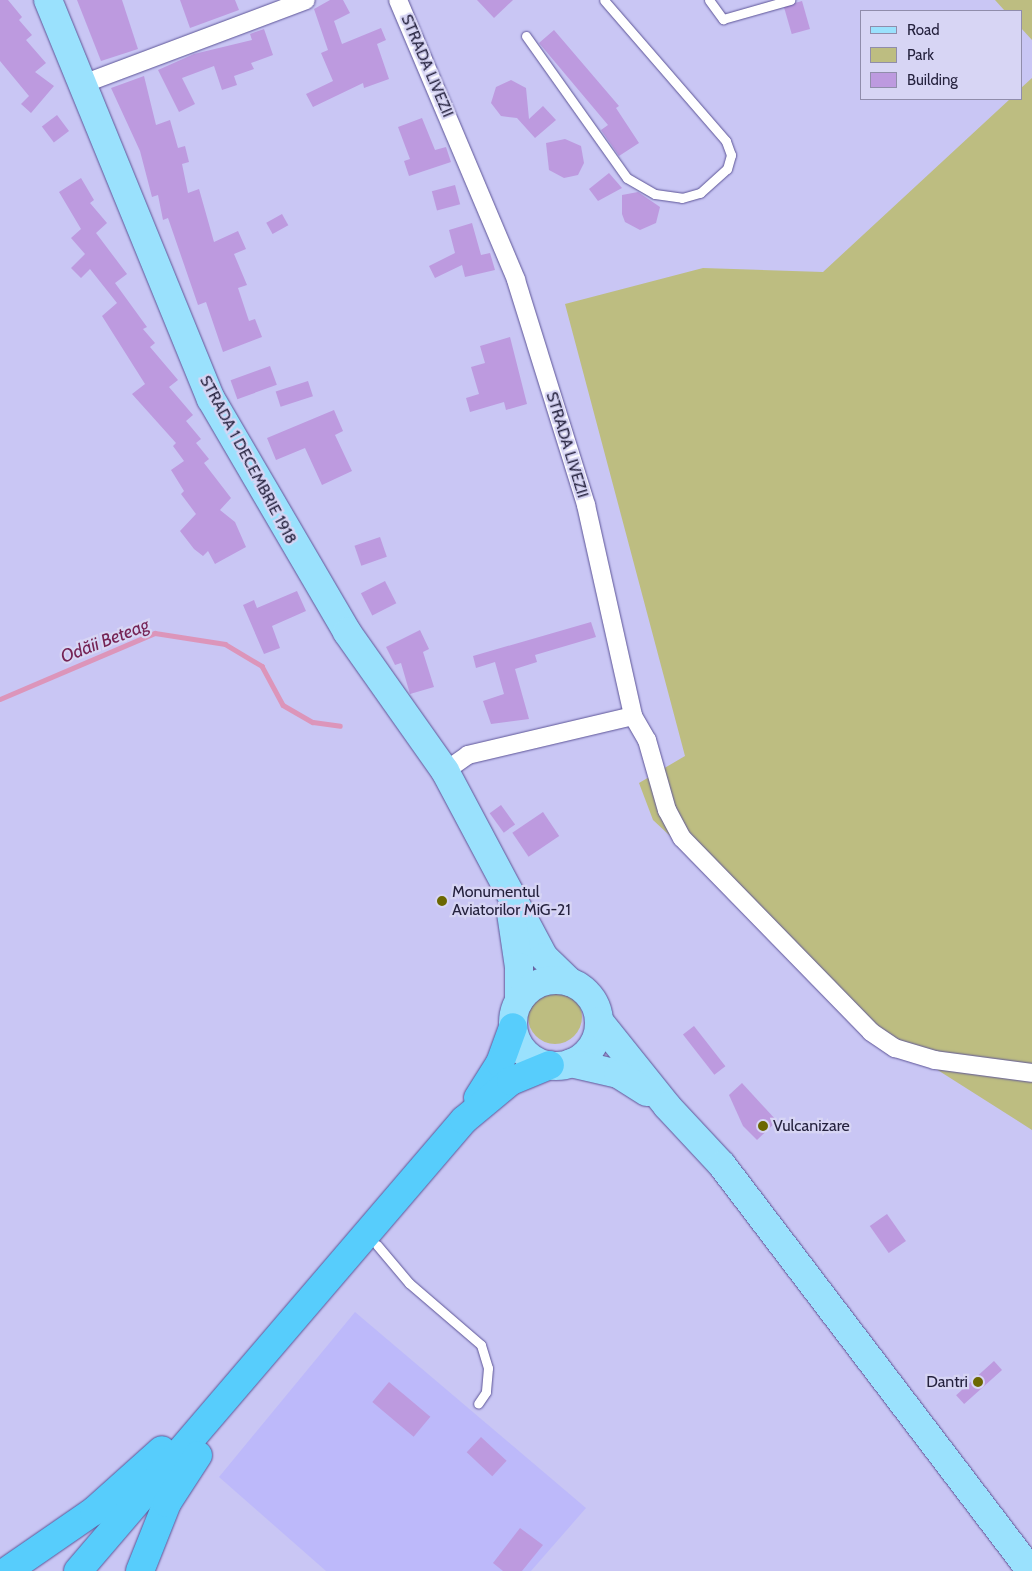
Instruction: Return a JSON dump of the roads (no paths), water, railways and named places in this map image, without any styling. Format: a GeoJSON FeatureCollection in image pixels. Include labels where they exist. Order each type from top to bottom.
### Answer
{"type":"FeatureCollection","features":[{"type":"Feature","properties":{"kind":"highway"},"geometry":{"type":"LineString","coordinates":[[78,1571],[464,1120],[500,1063],[513,1027]]}},
{"type":"Feature","properties":{"kind":"highway"},"geometry":{"type":"LineString","coordinates":[[464,1120],[511,1081],[561,1064]]}},
{"type":"Feature","properties":{"kind":"highway"},"geometry":{"type":"LineString","coordinates":[[140,1571],[145,1548],[188,1468],[377,1245],[380,1218]]}},
{"type":"Feature","properties":{"kind":"highway"},"geometry":{"type":"LineString","coordinates":[[7,1571],[94,1511],[147,1464],[251,1348],[380,1218]]}},
{"type":"Feature","properties":{"kind":"main road","name":"STRADA 1 DECEMBRIE 1918"},"geometry":{"type":"LineString","coordinates":[[48,0],[211,399],[347,632],[445,771],[544,957],[570,982]]}},
{"type":"Feature","properties":{"kind":"main road","name":"STRADA 1 DECEMBRIE 1918"},"geometry":{"type":"LineString","coordinates":[[507,890],[519,967],[519,1001]]}},
{"type":"Feature","properties":{"kind":"main road"},"geometry":{"type":"LineString","coordinates":[[667,1106],[618,1074],[561,1064],[525,1053],[513,1027],[519,1001],[541,982],[570,982],[591,997],[600,1021],[667,1106],[722,1164],[1031,1571]]}},
{"type":"Feature","properties":{"kind":"main road"},"geometry":{"type":"LineString","coordinates":[[561,1064],[592,1047],[600,1021]]}},
{"type":"Feature","properties":{"kind":"street"},"geometry":{"type":"LineString","coordinates":[[83,84],[306,0]]}},
{"type":"Feature","properties":{"kind":"street","name":"STRADA LIVEZII"},"geometry":{"type":"LineString","coordinates":[[398,0],[516,280],[586,505],[633,716],[647,740],[667,810],[682,838],[871,1032],[895,1048],[936,1060],[1032,1073]]}},
{"type":"Feature","properties":{"kind":"street"},"geometry":{"type":"LineString","coordinates":[[445,771],[468,755],[633,716]]}},
{"type":"Feature","properties":{"kind":"lane"},"geometry":{"type":"LineString","coordinates":[[526,36],[627,178],[655,194],[682,198],[700,193],[727,169],[731,155],[726,141],[604,0]]}},
{"type":"Feature","properties":{"kind":"lane"},"geometry":{"type":"LineString","coordinates":[[709,0],[723,20],[790,0]]}},
{"type":"Feature","properties":{"kind":"lane"},"geometry":{"type":"LineString","coordinates":[[377,1245],[409,1283],[481,1344],[488,1368],[486,1392],[478,1404]]}},
{"type":"Feature","properties":{"kind":"waterway","name":"Odăii Beteag"},"geometry":{"type":"LineString","coordinates":[[0,699],[155,633],[225,644],[262,666],[283,705],[313,722],[340,726]]}},
{"type":"Feature","properties":{"kind":"place","name":"Monumentul Aviatorilor MiG-21"},"geometry":{"type":"Point","coordinates":[442,901]}},
{"type":"Feature","properties":{"kind":"place","name":"Vulcanizare"},"geometry":{"type":"Point","coordinates":[763,1126]}},
{"type":"Feature","properties":{"kind":"place","name":"Dantri"},"geometry":{"type":"Point","coordinates":[978,1382]}}]}
